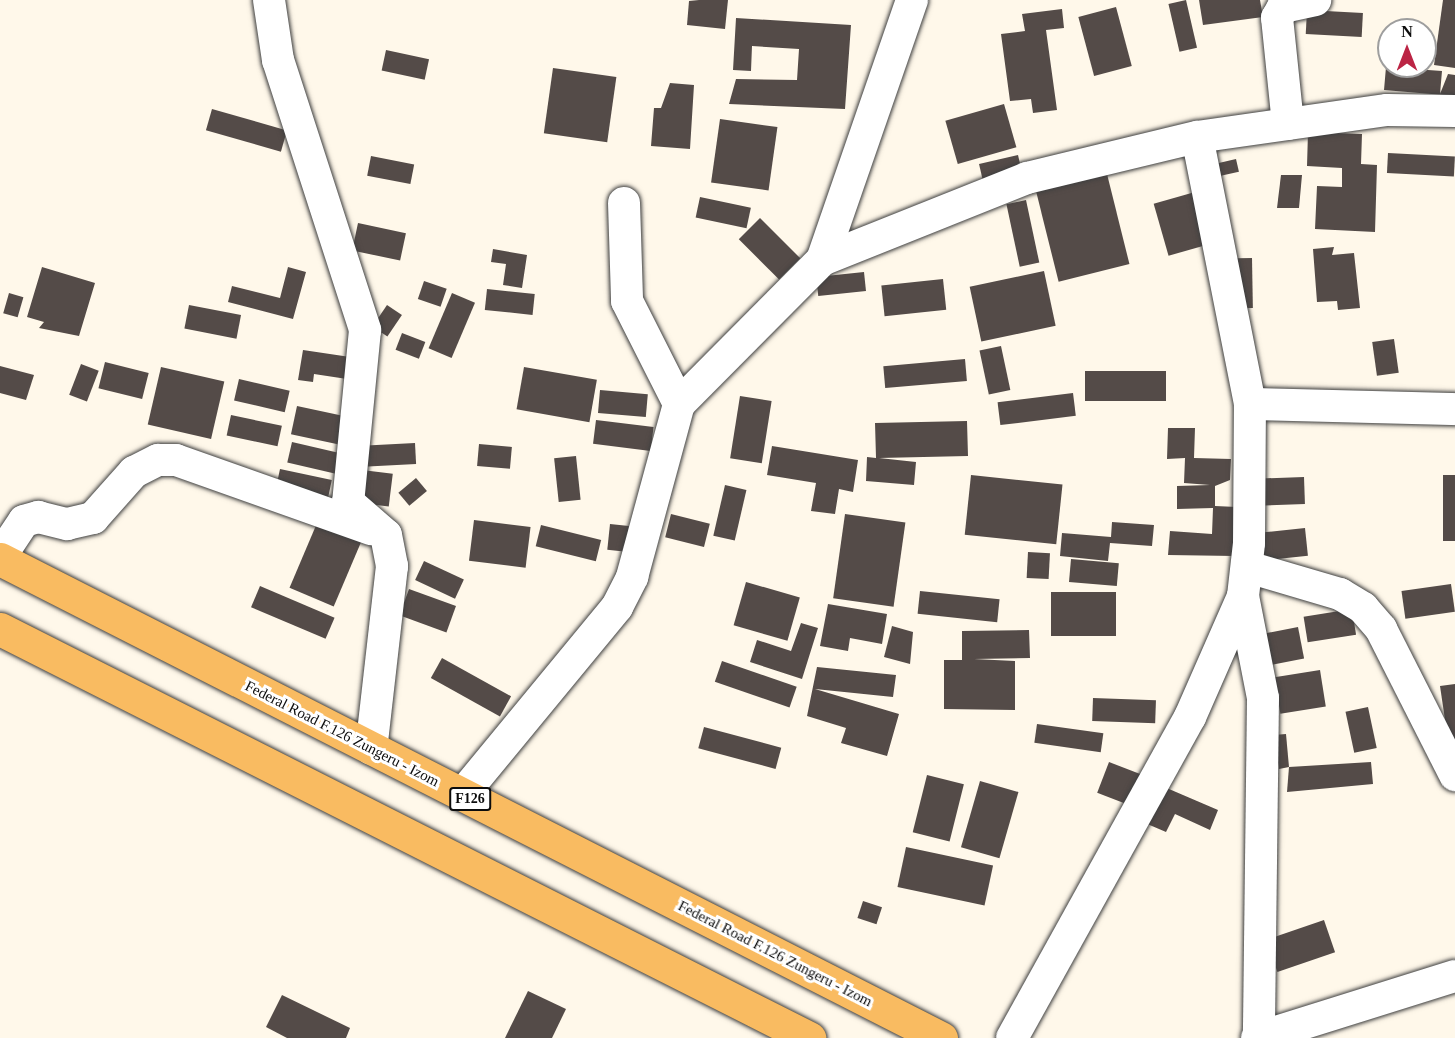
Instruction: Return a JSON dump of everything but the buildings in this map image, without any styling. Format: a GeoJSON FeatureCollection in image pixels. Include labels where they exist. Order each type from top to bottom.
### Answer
{"type":"FeatureCollection","features":[{"type":"Feature","properties":{"kind":"main road","name":"Federal Road F.126 Zungeru - Izom"},"geometry":{"type":"LineString","coordinates":[[0,558],[941,1038]]}},
{"type":"Feature","properties":{"kind":"main road"},"geometry":{"type":"LineString","coordinates":[[2,634],[809,1038]]}},
{"type":"Feature","properties":{"kind":"street"},"geometry":{"type":"LineString","coordinates":[[269,0],[278,60],[365,330],[348,502],[386,535],[392,566],[371,748]]}},
{"type":"Feature","properties":{"kind":"street"},"geometry":{"type":"LineString","coordinates":[[822,260],[912,0]]}},
{"type":"Feature","properties":{"kind":"street"},"geometry":{"type":"LineString","coordinates":[[1288,124],[1277,18],[1283,7],[1315,0]]}},
{"type":"Feature","properties":{"kind":"street"},"geometry":{"type":"LineString","coordinates":[[462,795],[617,607],[632,577],[679,404],[822,260],[1027,178],[1197,137],[1386,110],[1455,111]]}},
{"type":"Feature","properties":{"kind":"street"},"geometry":{"type":"LineString","coordinates":[[1197,137],[1250,404],[1245,581],[1263,698],[1258,1038],[1455,976]]}},
{"type":"Feature","properties":{"kind":"street"},"geometry":{"type":"LineString","coordinates":[[624,203],[627,301],[679,404]]}},
{"type":"Feature","properties":{"kind":"street"},"geometry":{"type":"LineString","coordinates":[[1250,404],[1455,409]]}},
{"type":"Feature","properties":{"kind":"street"},"geometry":{"type":"LineString","coordinates":[[0,558],[24,521],[38,517],[67,524],[93,518],[134,472],[158,460],[176,460],[386,535]]}},
{"type":"Feature","properties":{"kind":"street"},"geometry":{"type":"LineString","coordinates":[[1245,581],[1340,594],[1363,608],[1381,629],[1455,775]]}},
{"type":"Feature","properties":{"kind":"street"},"geometry":{"type":"LineString","coordinates":[[1012,1038],[1190,717],[1245,581]]}}]}
